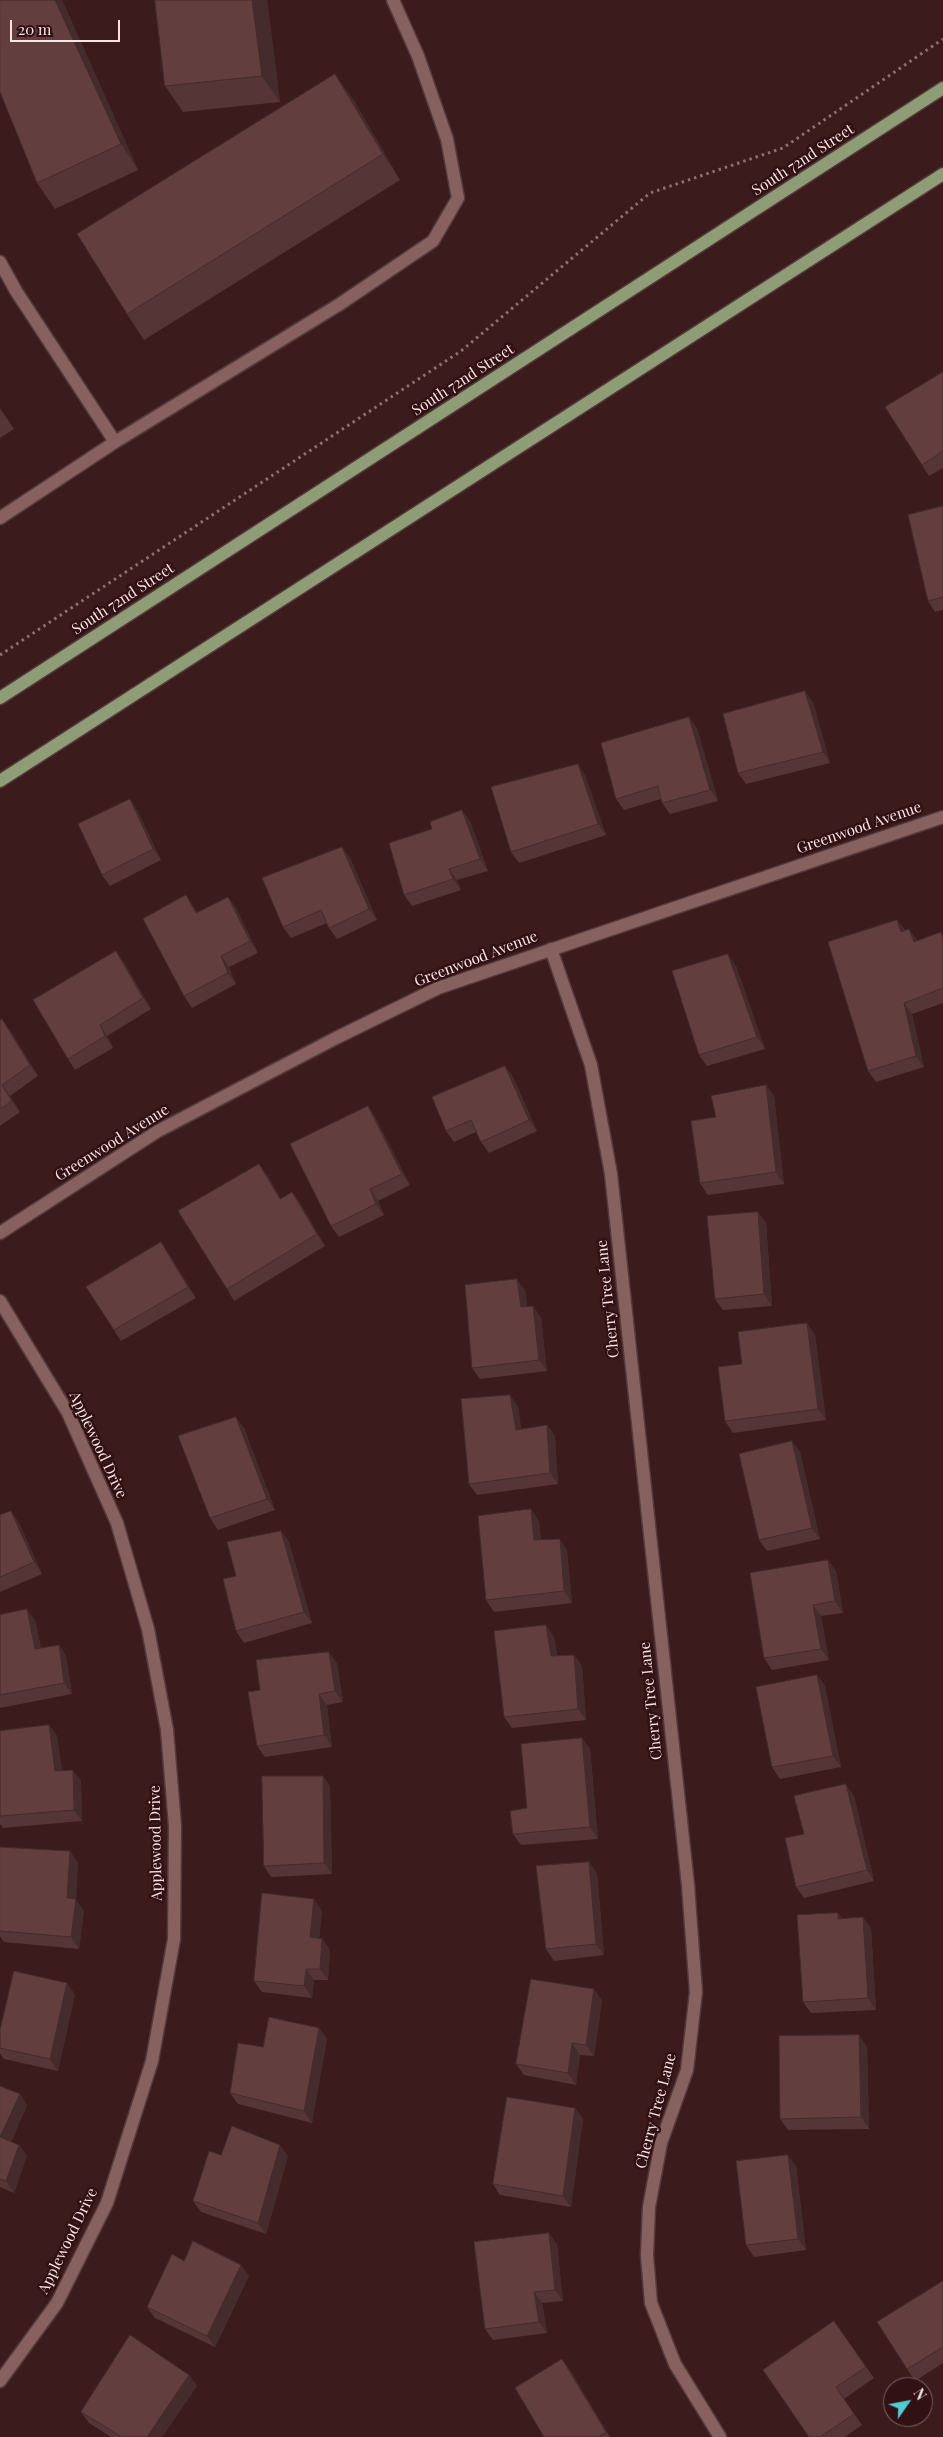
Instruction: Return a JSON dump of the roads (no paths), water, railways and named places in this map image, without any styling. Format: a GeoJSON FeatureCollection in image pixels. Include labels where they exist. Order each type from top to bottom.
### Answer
{"type":"FeatureCollection","features":[{"type":"Feature","properties":{"kind":"main road","name":"South 72nd Street"},"geometry":{"type":"LineString","coordinates":[[0,698],[943,88]]}},
{"type":"Feature","properties":{"kind":"main road"},"geometry":{"type":"LineString","coordinates":[[0,781],[943,174]]}},
{"type":"Feature","properties":{"kind":"street"},"geometry":{"type":"LineString","coordinates":[[0,518],[115,442],[340,304],[433,241],[458,198],[448,139],[418,56],[392,0]]}},
{"type":"Feature","properties":{"kind":"street"},"geometry":{"type":"LineString","coordinates":[[0,262],[16,291],[115,442]]}},
{"type":"Feature","properties":{"kind":"street","name":"Greenwood Avenue"},"geometry":{"type":"LineString","coordinates":[[0,1233],[158,1131],[328,1042],[438,988],[550,948],[943,817]]}},
{"type":"Feature","properties":{"kind":"street","name":"Cherry Tree Lane"},"geometry":{"type":"LineString","coordinates":[[550,948],[591,1065],[611,1174],[688,1885],[696,1992],[687,2070],[661,2143],[649,2207],[647,2255],[651,2303],[674,2364],[720,2437]]}},
{"type":"Feature","properties":{"kind":"street","name":"Applewood Drive"},"geometry":{"type":"LineString","coordinates":[[0,1301],[68,1413],[117,1522],[148,1629],[167,1730],[175,1826],[174,1939],[152,2061],[107,2203],[57,2303],[0,2381]]}}]}
